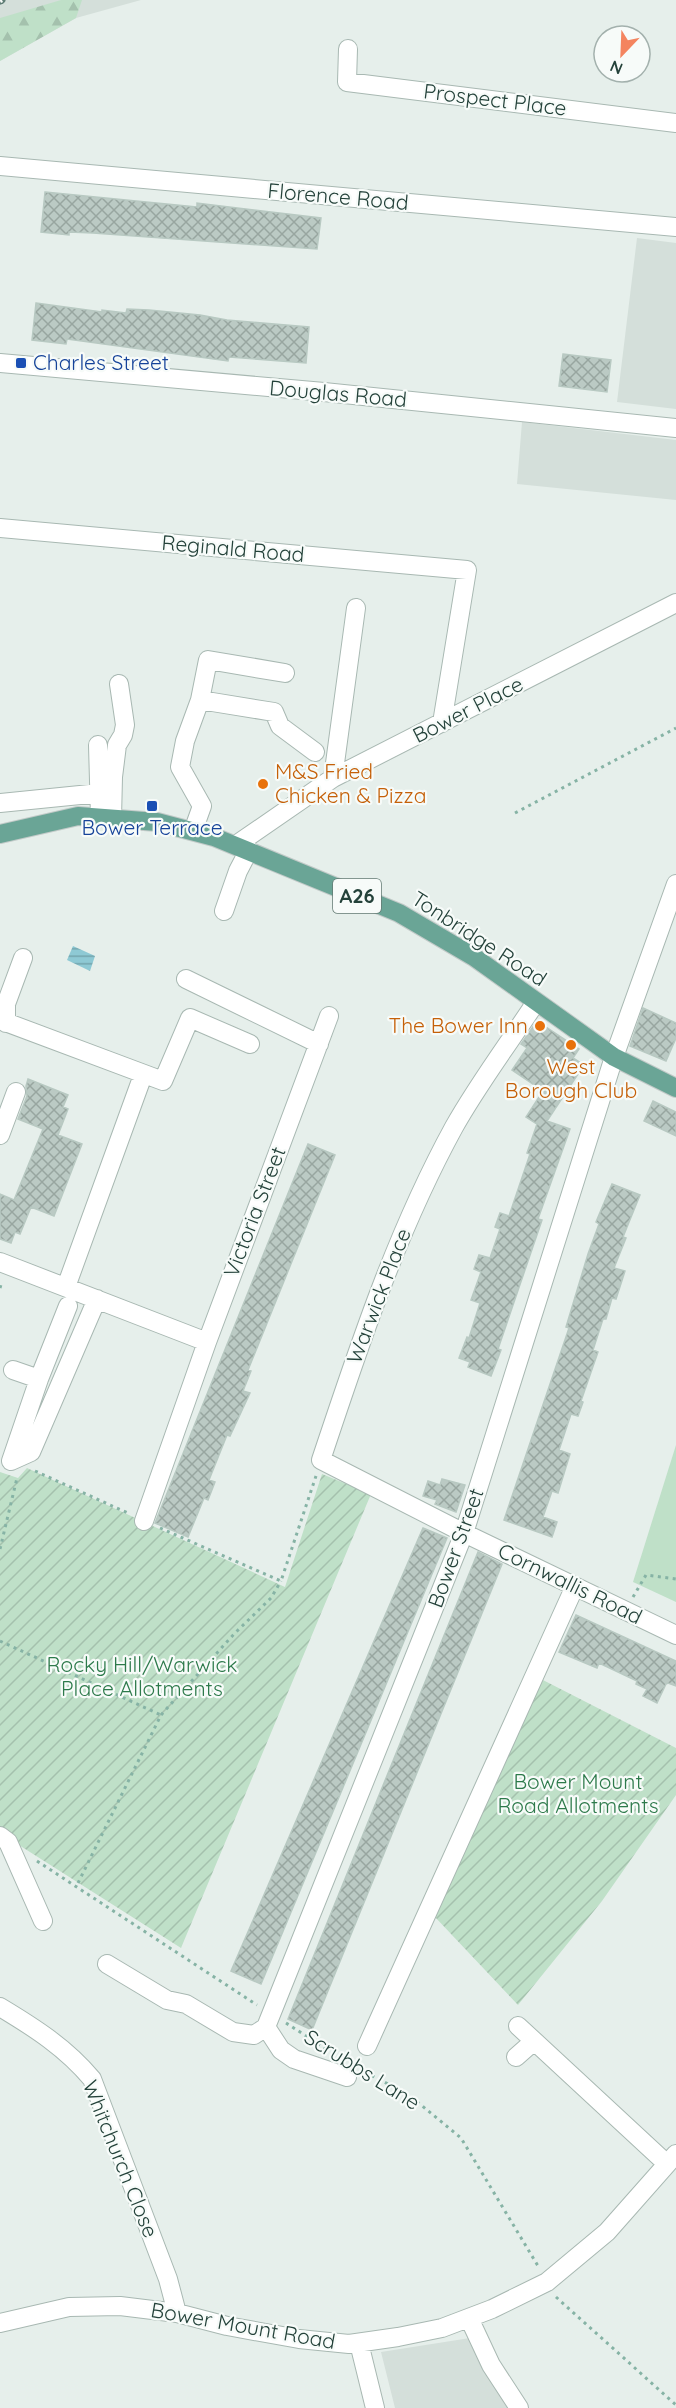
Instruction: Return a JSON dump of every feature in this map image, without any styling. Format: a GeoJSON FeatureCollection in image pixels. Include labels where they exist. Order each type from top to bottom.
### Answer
{"type":"FeatureCollection","features":[{"type":"Feature","properties":{"kind":"main road","name":"Tonbridge Road"},"geometry":{"type":"LineString","coordinates":[[0,834],[78,816],[157,822],[194,831],[242,848],[399,913],[474,957],[614,1057],[676,1088]]}},
{"type":"Feature","properties":{"kind":"street","name":"Prospect Place"},"geometry":{"type":"LineString","coordinates":[[348,49],[347,82],[676,123]]}},
{"type":"Feature","properties":{"kind":"street","name":"Florence Road"},"geometry":{"type":"LineString","coordinates":[[0,166],[676,227]]}},
{"type":"Feature","properties":{"kind":"street","name":"Douglas Road"},"geometry":{"type":"LineString","coordinates":[[0,363],[324,392],[676,428]]}},
{"type":"Feature","properties":{"kind":"street","name":"Reginald Road"},"geometry":{"type":"LineString","coordinates":[[0,528],[466,570],[442,723]]}},
{"type":"Feature","properties":{"kind":"street","name":"Bower Place"},"geometry":{"type":"LineString","coordinates":[[242,848],[333,778],[676,603]]}},
{"type":"Feature","properties":{"kind":"street"},"geometry":{"type":"LineString","coordinates":[[333,778],[356,608]]}},
{"type":"Feature","properties":{"kind":"street"},"geometry":{"type":"LineString","coordinates":[[194,831],[202,806],[180,767],[185,741],[200,700],[208,660],[285,673]]}},
{"type":"Feature","properties":{"kind":"street"},"geometry":{"type":"LineString","coordinates":[[106,818],[117,745],[123,735],[125,725],[119,684]]}},
{"type":"Feature","properties":{"kind":"street"},"geometry":{"type":"LineString","coordinates":[[200,700],[274,712],[280,726],[315,752]]}},
{"type":"Feature","properties":{"kind":"street"},"geometry":{"type":"LineString","coordinates":[[98,745],[100,793],[106,818]]}},
{"type":"Feature","properties":{"kind":"street"},"geometry":{"type":"LineString","coordinates":[[0,803],[100,793]]}},
{"type":"Feature","properties":{"kind":"street"},"geometry":{"type":"LineString","coordinates":[[224,911],[238,871],[242,848]]}},
{"type":"Feature","properties":{"kind":"street","name":"Bower Street"},"geometry":{"type":"LineString","coordinates":[[269,2021],[464,1533],[614,1057],[676,884]]}},
{"type":"Feature","properties":{"kind":"street"},"geometry":{"type":"LineString","coordinates":[[23,958],[6,1004],[3,1022],[163,1082],[190,1018],[250,1044]]}},
{"type":"Feature","properties":{"kind":"street"},"geometry":{"type":"LineString","coordinates":[[186,979],[319,1044]]}},
{"type":"Feature","properties":{"kind":"street","name":"Warwick Place"},"geometry":{"type":"LineString","coordinates":[[321,1460],[370,1312],[415,1206],[454,1126],[536,1002]]}},
{"type":"Feature","properties":{"kind":"street","name":"Victoria Street"},"geometry":{"type":"LineString","coordinates":[[144,1521],[207,1342],[329,1016]]}},
{"type":"Feature","properties":{"kind":"street"},"geometry":{"type":"LineString","coordinates":[[66,1287],[143,1075]]}},
{"type":"Feature","properties":{"kind":"street"},"geometry":{"type":"LineString","coordinates":[[0,1135],[16,1092]]}},
{"type":"Feature","properties":{"kind":"street"},"geometry":{"type":"LineString","coordinates":[[0,1262],[207,1342]]}},
{"type":"Feature","properties":{"kind":"street"},"geometry":{"type":"LineString","coordinates":[[5,1459],[31,1452],[97,1299]]}},
{"type":"Feature","properties":{"kind":"street"},"geometry":{"type":"LineString","coordinates":[[5,1459],[68,1306]]}},
{"type":"Feature","properties":{"kind":"street"},"geometry":{"type":"LineString","coordinates":[[13,1370],[39,1379]]}},
{"type":"Feature","properties":{"kind":"street"},"geometry":{"type":"LineString","coordinates":[[321,1460],[464,1533]]}},
{"type":"Feature","properties":{"kind":"street","name":"Cornwallis Road"},"geometry":{"type":"LineString","coordinates":[[464,1533],[676,1635]]}},
{"type":"Feature","properties":{"kind":"street"},"geometry":{"type":"LineString","coordinates":[[367,2046],[575,1586]]}},
{"type":"Feature","properties":{"kind":"street"},"geometry":{"type":"LineString","coordinates":[[4,1839],[43,1921]]}},
{"type":"Feature","properties":{"kind":"street"},"geometry":{"type":"LineString","coordinates":[[108,1964],[167,2000],[186,2004],[233,2032],[254,2035],[269,2021],[281,2050],[294,2058],[351,2072]]}},
{"type":"Feature","properties":{"kind":"street","name":"Whitchurch Close"},"geometry":{"type":"LineString","coordinates":[[0,2007],[45,2035],[75,2060],[92,2079],[168,2279],[177,2313]]}},
{"type":"Feature","properties":{"kind":"street"},"geometry":{"type":"LineString","coordinates":[[518,2026],[533,2042],[672,2159]]}},
{"type":"Feature","properties":{"kind":"street"},"geometry":{"type":"LineString","coordinates":[[516,2057],[533,2042]]}},
{"type":"Feature","properties":{"kind":"street","name":"Bower Mount Road"},"geometry":{"type":"LineString","coordinates":[[0,2323],[69,2307],[120,2306],[177,2313],[227,2326],[349,2344],[442,2328],[548,2282],[607,2232],[672,2159]]}},
{"type":"Feature","properties":{"kind":"street"},"geometry":{"type":"LineString","coordinates":[[469,2318],[491,2365],[519,2408]]}},
{"type":"Feature","properties":{"kind":"street"},"geometry":{"type":"LineString","coordinates":[[359,2343],[375,2408]]}},
{"type":"Feature","properties":{"kind":"path"},"geometry":{"type":"LineString","coordinates":[[515,813],[676,728]]}},
{"type":"Feature","properties":{"kind":"path"},"geometry":{"type":"LineString","coordinates":[[5,1459],[281,1581]]}},
{"type":"Feature","properties":{"kind":"path"},"geometry":{"type":"LineString","coordinates":[[0,1549],[18,1478],[5,1459]]}},
{"type":"Feature","properties":{"kind":"path"},"geometry":{"type":"LineString","coordinates":[[78,1882],[161,1715],[234,1634],[271,1598],[281,1581],[321,1460]]}},
{"type":"Feature","properties":{"kind":"path"},"geometry":{"type":"LineString","coordinates":[[625,1609],[646,1575],[676,1580]]}},
{"type":"Feature","properties":{"kind":"path"},"geometry":{"type":"LineString","coordinates":[[0,1641],[161,1715]]}},
{"type":"Feature","properties":{"kind":"path","name":"Scrubbs Lane"},"geometry":{"type":"LineString","coordinates":[[37,1861],[269,2021],[337,2056]]}},
{"type":"Feature","properties":{"kind":"path","name":"Scrubbs Lane"},"geometry":{"type":"LineString","coordinates":[[351,2072],[409,2095],[461,2138],[559,2301],[676,2405]]}},
{"type":"Feature","properties":{"kind":"shaded area"},"geometry":{"type":"Polygon","coordinates":[[[0,0],[141,0],[76,18],[0,61],[0,0]]]}},
{"type":"Feature","properties":{"kind":"shaded area"},"geometry":{"type":"Polygon","coordinates":[[[637,238],[676,243],[676,409],[617,402],[637,238]]]}},
{"type":"Feature","properties":{"kind":"shaded area"},"geometry":{"type":"Polygon","coordinates":[[[522,422],[676,440],[676,500],[517,484],[522,422]]]}},
{"type":"Feature","properties":{"kind":"shaded area"},"geometry":{"type":"Polygon","coordinates":[[[470,2338],[508,2408],[395,2408],[381,2352],[470,2338]]]}},
{"type":"Feature","properties":{"kind":"green space"},"geometry":{"type":"Polygon","coordinates":[[[61,0],[82,0],[76,18],[0,61],[0,18],[61,0]]]}},
{"type":"Feature","properties":{"kind":"green space"},"geometry":{"type":"Polygon","coordinates":[[[676,1445],[676,1602],[633,1582],[676,1445]]]}},
{"type":"Feature","properties":{"kind":"green space","name":"Rocky Hill/Warwick Place Allotments"},"geometry":{"type":"Polygon","coordinates":[[[27,1468],[285,1587],[322,1474],[371,1494],[181,1948],[0,1833],[0,1472],[18,1478],[27,1468]]]}},
{"type":"Feature","properties":{"kind":"green space","name":"Bower Mount Road Allotments"},"geometry":{"type":"Polygon","coordinates":[[[539,1678],[676,1748],[676,1795],[602,1901],[518,2005],[435,1917],[539,1678]]]}},
{"type":"Feature","properties":{"kind":"water"},"geometry":{"type":"Polygon","coordinates":[[[73,946],[95,956],[90,971],[67,960],[73,946]]]}},
{"type":"Feature","properties":{"kind":"building"},"geometry":{"type":"Polygon","coordinates":[[[45,192],[197,207],[197,203],[321,218],[317,249],[93,233],[69,232],[69,235],[41,232],[45,192]]]}},
{"type":"Feature","properties":{"kind":"building"},"geometry":{"type":"Polygon","coordinates":[[[36,303],[102,312],[102,310],[126,313],[127,309],[149,310],[309,327],[306,363],[229,357],[228,361],[67,339],[66,344],[32,340],[36,303]]]}},
{"type":"Feature","properties":{"kind":"building"},"geometry":{"type":"Polygon","coordinates":[[[563,354],[611,360],[607,392],[559,386],[563,354]]]}},
{"type":"Feature","properties":{"kind":"building"},"geometry":{"type":"Polygon","coordinates":[[[643,1008],[676,1023],[676,1038],[666,1061],[630,1046],[643,1008]]]}},
{"type":"Feature","properties":{"kind":"building"},"geometry":{"type":"Polygon","coordinates":[[[537,1021],[579,1049],[573,1058],[584,1065],[547,1121],[570,1129],[538,1219],[542,1220],[491,1376],[468,1367],[470,1362],[459,1358],[467,1337],[469,1338],[480,1303],[471,1300],[481,1272],[474,1269],[479,1255],[490,1258],[500,1229],[495,1227],[500,1213],[509,1216],[530,1154],[527,1153],[537,1124],[526,1117],[543,1091],[512,1070],[527,1048],[521,1044],[537,1021]]]}},
{"type":"Feature","properties":{"kind":"building"},"geometry":{"type":"Polygon","coordinates":[[[28,1079],[68,1095],[63,1107],[68,1109],[58,1135],[82,1144],[54,1216],[31,1207],[20,1234],[15,1232],[11,1243],[0,1239],[0,1194],[14,1200],[43,1129],[18,1119],[27,1096],[28,1079]]]}},
{"type":"Feature","properties":{"kind":"building"},"geometry":{"type":"Polygon","coordinates":[[[653,1101],[676,1112],[676,1136],[644,1121],[653,1101]]]}},
{"type":"Feature","properties":{"kind":"building"},"geometry":{"type":"Polygon","coordinates":[[[308,1144],[335,1155],[248,1370],[251,1371],[243,1391],[250,1393],[230,1436],[227,1435],[209,1480],[215,1482],[208,1500],[204,1498],[188,1537],[155,1523],[308,1144]]]}},
{"type":"Feature","properties":{"kind":"building"},"geometry":{"type":"Polygon","coordinates":[[[612,1184],[640,1195],[623,1237],[626,1238],[614,1268],[625,1271],[616,1299],[612,1298],[606,1319],[603,1319],[593,1350],[598,1352],[578,1416],[571,1414],[559,1450],[570,1454],[558,1493],[552,1491],[543,1517],[557,1522],[552,1537],[504,1520],[569,1328],[566,1327],[599,1224],[596,1222],[612,1184]]]}},
{"type":"Feature","properties":{"kind":"building"},"geometry":{"type":"Polygon","coordinates":[[[442,1479],[465,1485],[456,1512],[435,1504],[437,1500],[423,1496],[428,1481],[440,1485],[442,1479]]]}},
{"type":"Feature","properties":{"kind":"building"},"geometry":{"type":"Polygon","coordinates":[[[423,1528],[447,1538],[261,1984],[231,1971],[423,1528]]]}},
{"type":"Feature","properties":{"kind":"building"},"geometry":{"type":"Polygon","coordinates":[[[478,1552],[502,1564],[312,2030],[288,2019],[478,1552]]]}},
{"type":"Feature","properties":{"kind":"building"},"geometry":{"type":"Polygon","coordinates":[[[576,1615],[676,1661],[676,1686],[666,1684],[657,1703],[643,1696],[647,1689],[636,1684],[637,1681],[599,1663],[597,1668],[559,1652],[576,1615]]]}},
{"type":"Feature","properties":{"kind":"place","name":"Charles Street"},"geometry":{"type":"Point","coordinates":[21,363]}},
{"type":"Feature","properties":{"kind":"place","name":"M&S Fried Chicken & Pizza"},"geometry":{"type":"Point","coordinates":[263,784]}},
{"type":"Feature","properties":{"kind":"place","name":"Bower Terrace"},"geometry":{"type":"Point","coordinates":[152,806]}},
{"type":"Feature","properties":{"kind":"place","name":"The Bower Inn"},"geometry":{"type":"Point","coordinates":[540,1026]}},
{"type":"Feature","properties":{"kind":"place","name":"West Borough Club"},"geometry":{"type":"Point","coordinates":[571,1045]}}]}
